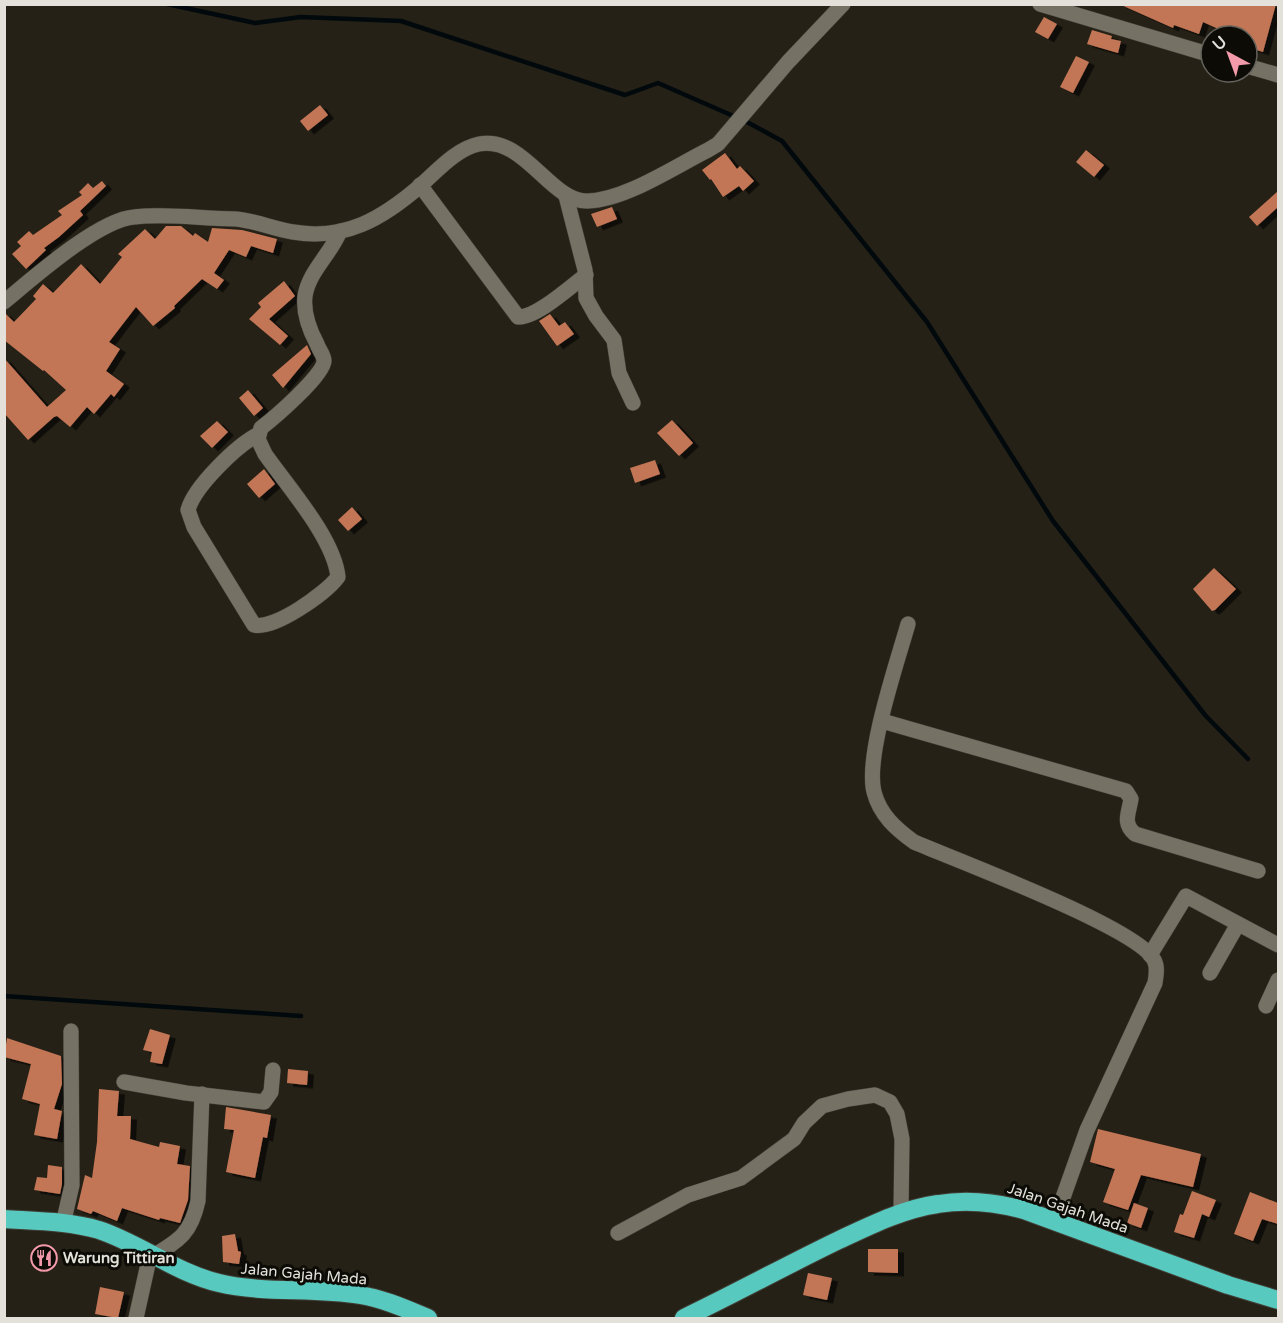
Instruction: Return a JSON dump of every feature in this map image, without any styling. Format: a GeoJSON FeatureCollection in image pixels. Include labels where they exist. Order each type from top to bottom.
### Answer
{"type":"FeatureCollection","features":[{"type":"Feature","properties":{"kind":"highway","name":"Jalan Gajah Mada"},"geometry":{"type":"LineString","coordinates":[[684,1318],[886,1218],[938,1204],[978,1201],[1014,1207],[1055,1220],[1228,1286],[1278,1300]]}},
{"type":"Feature","properties":{"kind":"highway","name":"Jalan Gajah Mada"},"geometry":{"type":"LineString","coordinates":[[4,1219],[63,1224],[101,1231],[195,1276],[220,1283],[256,1289],[358,1295],[428,1318]]}},
{"type":"Feature","properties":{"kind":"street"},"geometry":{"type":"LineString","coordinates":[[4,302],[91,236],[121,220],[133,217],[236,219],[249,220],[296,233],[340,231],[381,217],[452,158],[467,149],[488,143],[506,148],[519,156],[566,196],[576,201],[615,196],[708,150],[724,138],[799,50],[843,4]]}},
{"type":"Feature","properties":{"kind":"street"},"geometry":{"type":"LineString","coordinates":[[1040,4],[1199,51]]}},
{"type":"Feature","properties":{"kind":"street"},"geometry":{"type":"LineString","coordinates":[[1259,69],[1278,75]]}},
{"type":"Feature","properties":{"kind":"street"},"geometry":{"type":"LineString","coordinates":[[420,185],[518,317],[525,318],[535,313],[586,275]]}},
{"type":"Feature","properties":{"kind":"street"},"geometry":{"type":"LineString","coordinates":[[566,196],[586,275],[586,298],[614,340],[619,373],[633,403]]}},
{"type":"Feature","properties":{"kind":"street"},"geometry":{"type":"LineString","coordinates":[[259,434],[248,440],[222,464],[196,494],[188,510],[194,527],[232,591],[254,625],[261,627],[282,618],[324,592],[338,578],[337,565],[324,535],[260,446],[259,434],[261,428],[318,376],[322,369],[324,359],[308,323],[304,303],[307,285],[332,249],[340,231]]}},
{"type":"Feature","properties":{"kind":"street"},"geometry":{"type":"LineString","coordinates":[[908,624],[882,721],[872,771],[874,792],[880,808],[893,827],[914,842],[1097,920],[1144,948],[1154,960],[1157,971],[1155,983],[1087,1130],[1055,1220]]}},
{"type":"Feature","properties":{"kind":"street"},"geometry":{"type":"LineString","coordinates":[[882,721],[1126,791],[1131,799],[1126,819],[1131,831],[1135,834],[1258,871]]}},
{"type":"Feature","properties":{"kind":"street"},"geometry":{"type":"LineString","coordinates":[[1150,955],[1186,896],[1277,942]]}},
{"type":"Feature","properties":{"kind":"street"},"geometry":{"type":"LineString","coordinates":[[1210,974],[1238,924]]}},
{"type":"Feature","properties":{"kind":"street"},"geometry":{"type":"LineString","coordinates":[[1266,1006],[1278,980]]}},
{"type":"Feature","properties":{"kind":"street"},"geometry":{"type":"LineString","coordinates":[[63,1224],[72,1185],[70,1032]]}},
{"type":"Feature","properties":{"kind":"street"},"geometry":{"type":"LineString","coordinates":[[124,1082],[264,1102],[271,1092],[273,1070]]}},
{"type":"Feature","properties":{"kind":"street"},"geometry":{"type":"LineString","coordinates":[[136,1318],[152,1256],[177,1242],[186,1233],[195,1214],[198,1201],[202,1094]]}},
{"type":"Feature","properties":{"kind":"street"},"geometry":{"type":"LineString","coordinates":[[618,1233],[688,1195],[741,1178],[794,1139],[804,1123],[822,1106],[876,1095],[890,1102],[897,1114],[902,1139],[901,1213]]}},
{"type":"Feature","properties":{"kind":"building"},"geometry":{"type":"Polygon","coordinates":[[[1119,4],[1276,4],[1263,52],[1259,51],[1259,24],[1207,24],[1203,22],[1199,24],[1199,34],[1174,25],[1173,28],[1119,4]]]}},
{"type":"Feature","properties":{"kind":"building"},"geometry":{"type":"Polygon","coordinates":[[[1044,17],[1057,24],[1048,39],[1035,32],[1044,17]]]}},
{"type":"Feature","properties":{"kind":"building"},"geometry":{"type":"Polygon","coordinates":[[[1092,30],[1121,41],[1118,53],[1087,44],[1092,30]]]}},
{"type":"Feature","properties":{"kind":"building"},"geometry":{"type":"Polygon","coordinates":[[[1076,56],[1089,62],[1073,93],[1060,87],[1076,56]]]}},
{"type":"Feature","properties":{"kind":"building"},"geometry":{"type":"Polygon","coordinates":[[[320,105],[328,115],[308,131],[300,121],[320,105]]]}},
{"type":"Feature","properties":{"kind":"building"},"geometry":{"type":"Polygon","coordinates":[[[1086,150],[1104,165],[1094,177],[1076,162],[1086,150]]]}},
{"type":"Feature","properties":{"kind":"building"},"geometry":{"type":"Polygon","coordinates":[[[725,153],[737,169],[740,166],[754,181],[743,191],[739,186],[723,197],[702,170],[725,153]]]}},
{"type":"Feature","properties":{"kind":"building"},"geometry":{"type":"Polygon","coordinates":[[[102,181],[106,186],[80,211],[83,215],[44,248],[46,250],[26,269],[12,254],[21,246],[17,242],[29,231],[33,235],[62,215],[58,211],[82,195],[79,192],[88,183],[93,188],[102,181]]]}},
{"type":"Feature","properties":{"kind":"building"},"geometry":{"type":"Polygon","coordinates":[[[1278,191],[1278,207],[1257,226],[1249,217],[1278,191]]]}},
{"type":"Feature","properties":{"kind":"building"},"geometry":{"type":"Polygon","coordinates":[[[612,207],[617,219],[597,227],[591,214],[612,207]]]}},
{"type":"Feature","properties":{"kind":"building"},"geometry":{"type":"Polygon","coordinates":[[[166,226],[181,226],[193,236],[195,233],[208,242],[212,228],[242,230],[277,239],[273,253],[251,246],[246,257],[229,250],[214,273],[224,280],[217,289],[202,279],[174,306],[175,308],[153,326],[136,307],[109,342],[120,349],[106,371],[124,384],[114,397],[111,394],[94,414],[87,407],[70,427],[57,416],[54,417],[28,440],[4,413],[4,358],[47,407],[66,390],[4,340],[4,312],[14,322],[36,299],[33,296],[43,284],[53,293],[81,264],[100,284],[122,257],[118,254],[145,229],[155,239],[166,226]]]}},
{"type":"Feature","properties":{"kind":"building"},"geometry":{"type":"Polygon","coordinates":[[[284,281],[295,296],[269,319],[288,336],[280,345],[249,319],[261,307],[258,303],[284,281]]]}},
{"type":"Feature","properties":{"kind":"building"},"geometry":{"type":"Polygon","coordinates":[[[550,314],[559,326],[565,322],[574,334],[557,346],[539,321],[550,314]]]}},
{"type":"Feature","properties":{"kind":"building"},"geometry":{"type":"Polygon","coordinates":[[[307,345],[311,354],[283,388],[272,375],[307,345]]]}},
{"type":"Feature","properties":{"kind":"building"},"geometry":{"type":"Polygon","coordinates":[[[248,390],[263,408],[254,416],[239,398],[248,390]]]}},
{"type":"Feature","properties":{"kind":"building"},"geometry":{"type":"Polygon","coordinates":[[[672,420],[693,443],[679,456],[657,433],[672,420]]]}},
{"type":"Feature","properties":{"kind":"building"},"geometry":{"type":"Polygon","coordinates":[[[217,421],[228,432],[212,448],[200,436],[217,421]]]}},
{"type":"Feature","properties":{"kind":"building"},"geometry":{"type":"Polygon","coordinates":[[[655,460],[660,474],[635,483],[630,468],[655,460]]]}},
{"type":"Feature","properties":{"kind":"building"},"geometry":{"type":"Polygon","coordinates":[[[264,469],[275,484],[259,498],[247,484],[264,469]]]}},
{"type":"Feature","properties":{"kind":"building"},"geometry":{"type":"Polygon","coordinates":[[[352,507],[362,519],[348,531],[338,520],[352,507]]]}},
{"type":"Feature","properties":{"kind":"building"},"geometry":{"type":"Polygon","coordinates":[[[1214,568],[1236,589],[1212,611],[1193,589],[1214,568]]]}},
{"type":"Feature","properties":{"kind":"building"},"geometry":{"type":"Polygon","coordinates":[[[150,1029],[170,1035],[162,1064],[150,1062],[152,1052],[143,1050],[150,1029]]]}},
{"type":"Feature","properties":{"kind":"building"},"geometry":{"type":"Polygon","coordinates":[[[7,1038],[61,1056],[62,1084],[54,1109],[62,1111],[57,1139],[34,1135],[40,1104],[22,1099],[31,1064],[4,1057],[7,1038]]]}},
{"type":"Feature","properties":{"kind":"building"},"geometry":{"type":"Polygon","coordinates":[[[288,1069],[308,1071],[307,1085],[287,1083],[288,1069]]]}},
{"type":"Feature","properties":{"kind":"building"},"geometry":{"type":"Polygon","coordinates":[[[99,1089],[119,1091],[117,1116],[131,1116],[130,1139],[159,1147],[160,1142],[180,1146],[177,1164],[190,1166],[188,1200],[180,1223],[160,1218],[159,1220],[122,1208],[117,1221],[93,1211],[91,1214],[77,1209],[85,1175],[92,1178],[97,1142],[99,1089]]]}},
{"type":"Feature","properties":{"kind":"building"},"geometry":{"type":"Polygon","coordinates":[[[226,1107],[271,1115],[267,1138],[263,1137],[255,1178],[226,1172],[234,1130],[224,1129],[226,1107]]]}},
{"type":"Feature","properties":{"kind":"building"},"geometry":{"type":"Polygon","coordinates":[[[1098,1129],[1201,1154],[1193,1187],[1141,1175],[1128,1210],[1103,1202],[1115,1169],[1090,1162],[1098,1129]]]}},
{"type":"Feature","properties":{"kind":"building"},"geometry":{"type":"Polygon","coordinates":[[[48,1165],[62,1167],[60,1194],[34,1190],[37,1177],[47,1178],[48,1165]]]}},
{"type":"Feature","properties":{"kind":"building"},"geometry":{"type":"Polygon","coordinates":[[[1192,1191],[1216,1200],[1209,1217],[1202,1214],[1194,1238],[1174,1232],[1192,1191]]]}},
{"type":"Feature","properties":{"kind":"building"},"geometry":{"type":"Polygon","coordinates":[[[1250,1192],[1278,1203],[1278,1224],[1262,1219],[1253,1241],[1234,1234],[1250,1192]]]}},
{"type":"Feature","properties":{"kind":"building"},"geometry":{"type":"Polygon","coordinates":[[[1134,1203],[1148,1208],[1141,1228],[1127,1223],[1134,1203]]]}},
{"type":"Feature","properties":{"kind":"building"},"geometry":{"type":"Polygon","coordinates":[[[235,1234],[238,1251],[241,1252],[239,1264],[223,1262],[222,1236],[235,1234]]]}},
{"type":"Feature","properties":{"kind":"building"},"geometry":{"type":"Polygon","coordinates":[[[868,1249],[898,1249],[898,1273],[868,1272],[868,1249]]]}},
{"type":"Feature","properties":{"kind":"building"},"geometry":{"type":"Polygon","coordinates":[[[808,1273],[832,1278],[827,1300],[803,1295],[808,1273]]]}},
{"type":"Feature","properties":{"kind":"building"},"geometry":{"type":"Polygon","coordinates":[[[100,1287],[124,1292],[118,1318],[95,1314],[100,1287]]]}},
{"type":"Feature","properties":{"kind":"waterway"},"geometry":{"type":"LineString","coordinates":[[167,4],[255,23],[301,17],[401,21],[625,95],[658,83],[747,122],[782,141],[927,322],[1053,521],[1205,715],[1248,759]]}},
{"type":"Feature","properties":{"kind":"waterway"},"geometry":{"type":"LineString","coordinates":[[4,996],[301,1016]]}},
{"type":"Feature","properties":{"kind":"place","name":"Warung Tittiran"},"geometry":{"type":"Point","coordinates":[44,1258]}}]}
